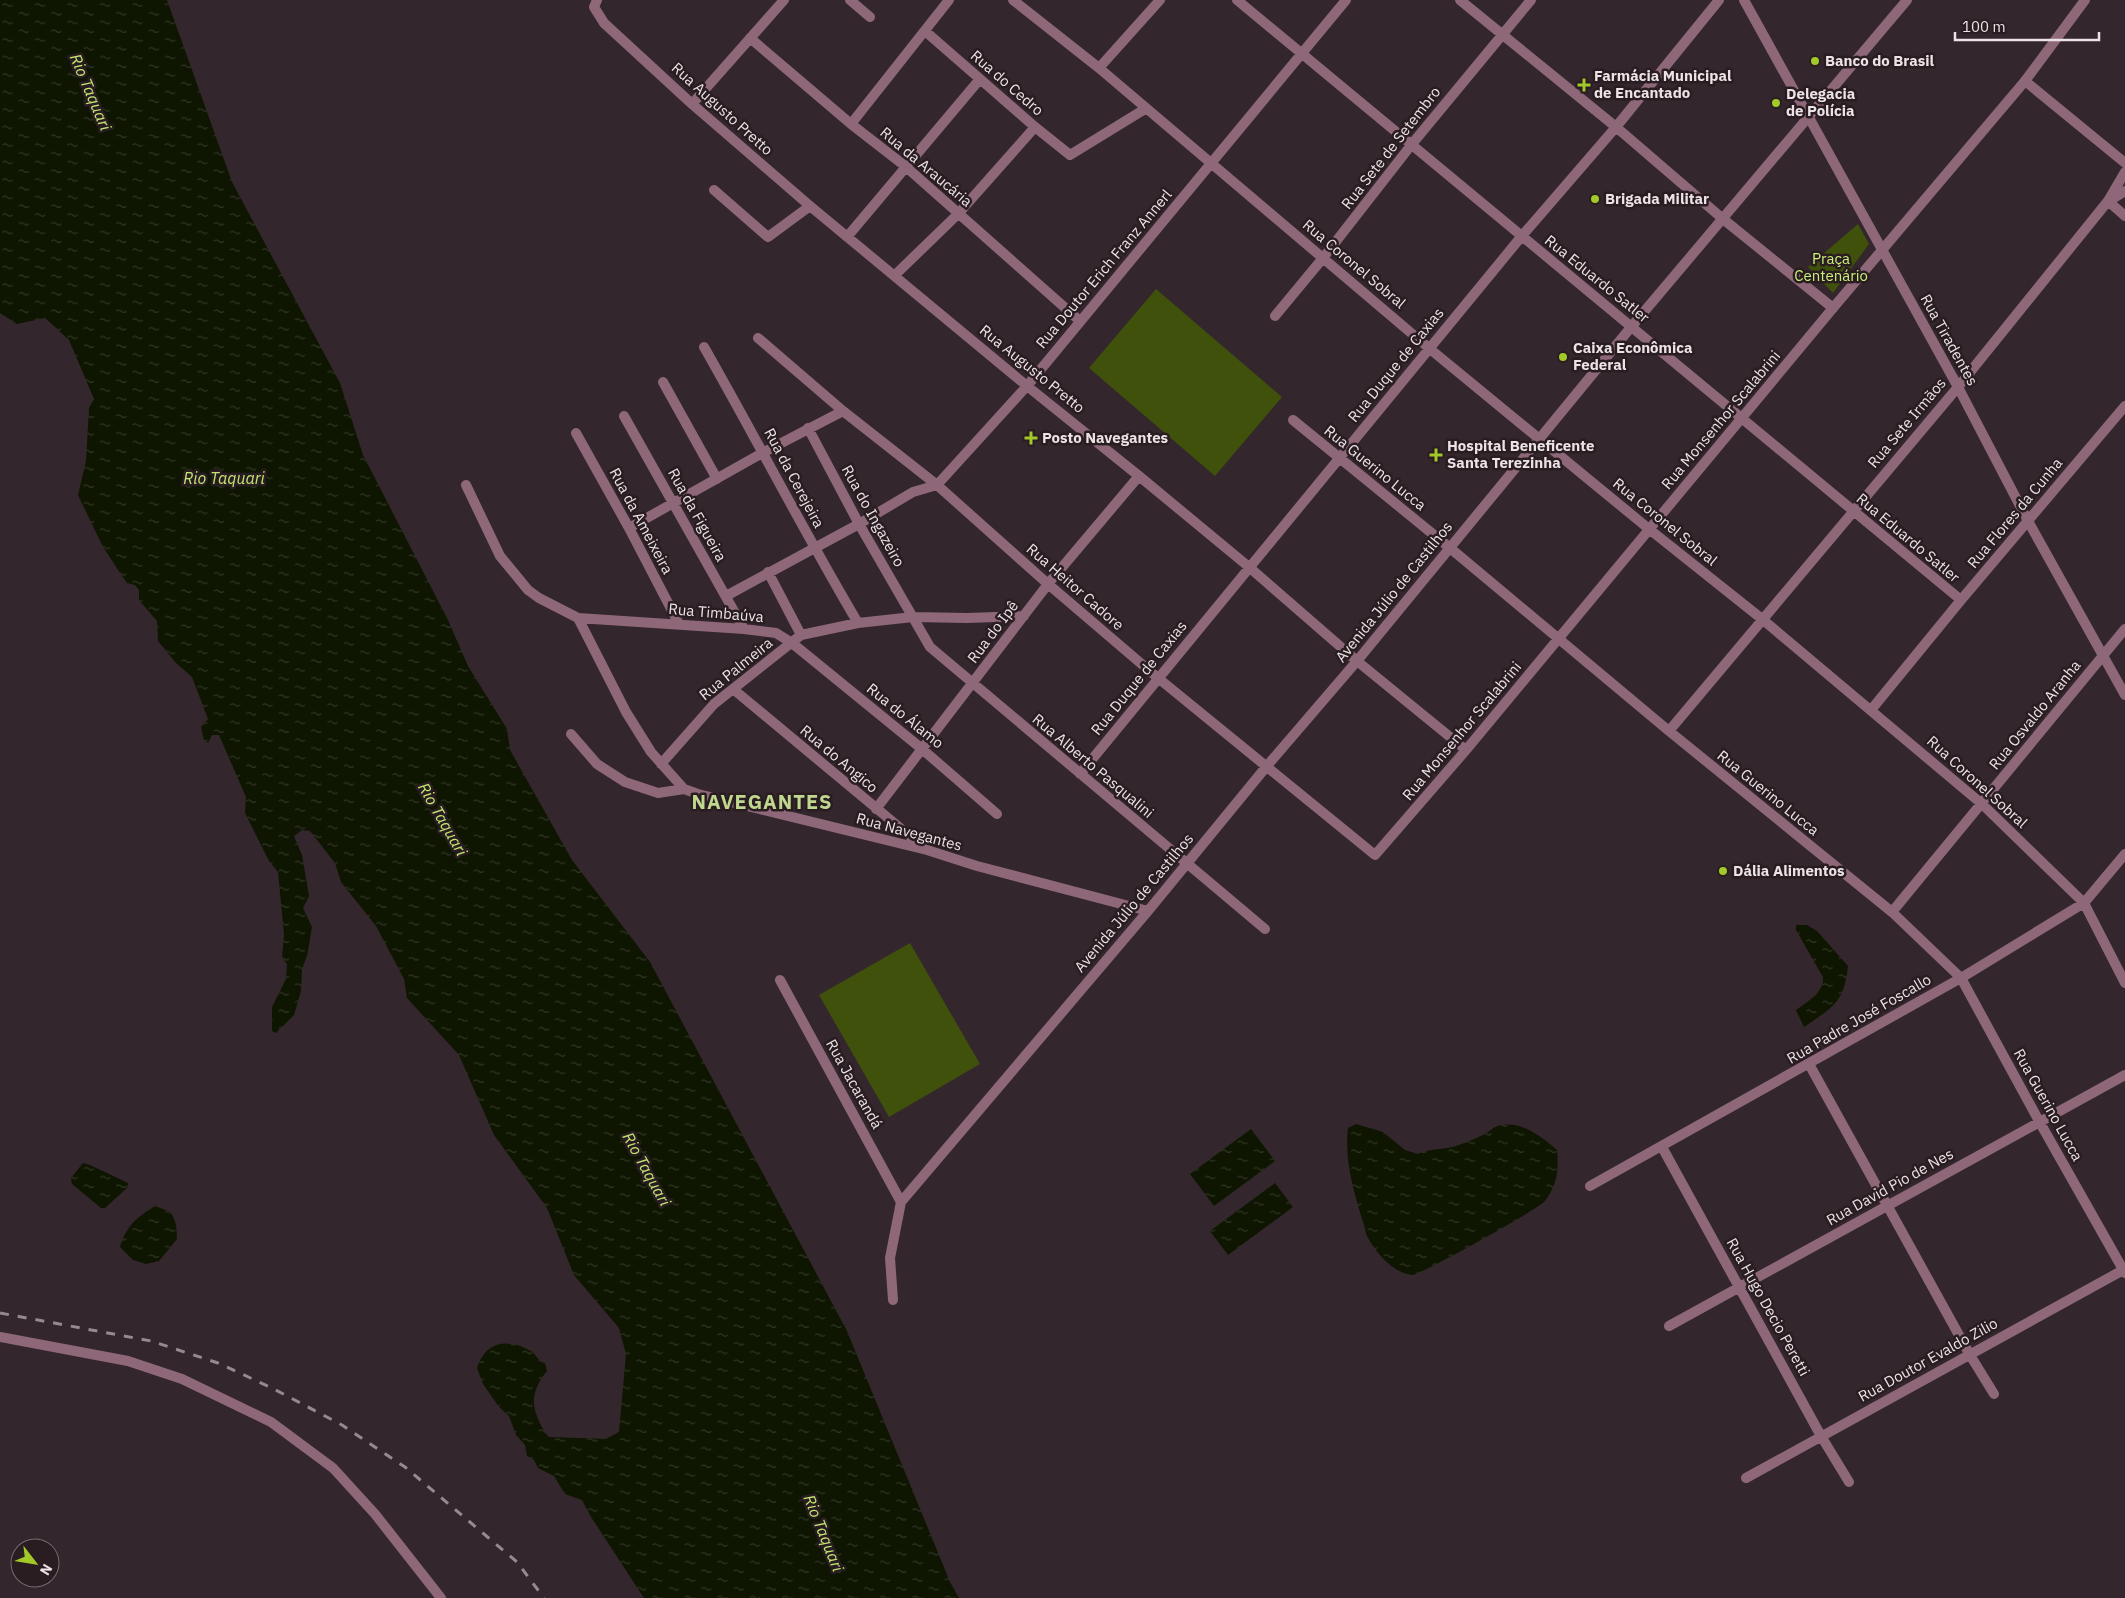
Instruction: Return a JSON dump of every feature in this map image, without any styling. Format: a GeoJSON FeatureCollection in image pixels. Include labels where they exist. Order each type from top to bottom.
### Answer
{"type":"FeatureCollection","features":[{"type":"Feature","properties":{"kind":"street","name":"Rua Augusto Pretto"},"geometry":{"type":"LineString","coordinates":[[597,0],[594,7],[604,23],[692,104],[810,206],[1249,567],[1357,661],[1466,750]]}},
{"type":"Feature","properties":{"kind":"street"},"geometry":{"type":"LineString","coordinates":[[692,104],[784,0]]}},
{"type":"Feature","properties":{"kind":"street"},"geometry":{"type":"LineString","coordinates":[[850,0],[870,17]]}},
{"type":"Feature","properties":{"kind":"street"},"geometry":{"type":"LineString","coordinates":[[851,124],[949,0]]}},
{"type":"Feature","properties":{"kind":"street","name":"Rua Coronel Sobral"},"geometry":{"type":"LineString","coordinates":[[1013,0],[1099,68],[1145,109],[1539,439],[1762,618],[1982,804],[2084,903],[2125,983]]}},
{"type":"Feature","properties":{"kind":"street"},"geometry":{"type":"LineString","coordinates":[[1099,68],[1160,0]]}},
{"type":"Feature","properties":{"kind":"street","name":"Rua Eduardo Satler"},"geometry":{"type":"LineString","coordinates":[[1237,0],[1961,600]]}},
{"type":"Feature","properties":{"kind":"street","name":"Rua Doutor Erich Franz Annerl"},"geometry":{"type":"LineString","coordinates":[[937,485],[1027,386],[1301,52],[1346,0]]}},
{"type":"Feature","properties":{"kind":"street"},"geometry":{"type":"LineString","coordinates":[[1460,0],[1616,127],[1723,219],[1832,308]]}},
{"type":"Feature","properties":{"kind":"street","name":"Rua Sete de Setembro"},"geometry":{"type":"LineString","coordinates":[[1275,316],[1412,144],[1531,0]]}},
{"type":"Feature","properties":{"kind":"street","name":"Rua Duque de Caxias"},"geometry":{"type":"LineString","coordinates":[[1080,774],[1521,237],[1616,127],[1718,0]]}},
{"type":"Feature","properties":{"kind":"street","name":"Rua Tiradentes"},"geometry":{"type":"LineString","coordinates":[[1744,0],[1958,387],[2028,521],[2125,695]]}},
{"type":"Feature","properties":{"kind":"street","name":"Avenida Júlio de Castilhos"},"geometry":{"type":"LineString","coordinates":[[901,1202],[1148,911],[1357,661],[1632,326],[1907,0]]}},
{"type":"Feature","properties":{"kind":"street","name":"Rua Monsenhor Scalabrini"},"geometry":{"type":"LineString","coordinates":[[1375,855],[1558,640],[1881,249],[2025,81],[2085,0]]}},
{"type":"Feature","properties":{"kind":"street","name":"Rua do Cedro"},"geometry":{"type":"LineString","coordinates":[[925,31],[1070,155],[1145,109]]}},
{"type":"Feature","properties":{"kind":"street","name":"Rua da Araucária"},"geometry":{"type":"LineString","coordinates":[[750,38],[851,124],[905,166],[1080,321]]}},
{"type":"Feature","properties":{"kind":"street"},"geometry":{"type":"LineString","coordinates":[[847,237],[905,166],[980,80]]}},
{"type":"Feature","properties":{"kind":"street"},"geometry":{"type":"LineString","coordinates":[[2025,81],[2125,163]]}},
{"type":"Feature","properties":{"kind":"street"},"geometry":{"type":"LineString","coordinates":[[895,275],[958,214],[1035,127]]}},
{"type":"Feature","properties":{"kind":"street"},"geometry":{"type":"LineString","coordinates":[[2108,201],[2125,172]]}},
{"type":"Feature","properties":{"kind":"street"},"geometry":{"type":"LineString","coordinates":[[714,190],[768,237],[810,206]]}},
{"type":"Feature","properties":{"kind":"street"},"geometry":{"type":"LineString","coordinates":[[2108,201],[2125,191]]}},
{"type":"Feature","properties":{"kind":"street"},"geometry":{"type":"LineString","coordinates":[[2108,201],[2125,216]]}},
{"type":"Feature","properties":{"kind":"street","name":"Rua Sete Irmãos"},"geometry":{"type":"LineString","coordinates":[[1669,731],[1958,387],[2108,201]]}},
{"type":"Feature","properties":{"kind":"street","name":"Rua Heitor Cadore"},"geometry":{"type":"LineString","coordinates":[[758,338],[843,411],[937,485],[1048,584],[1158,678],[1375,855]]}},
{"type":"Feature","properties":{"kind":"street","name":"Rua da Cerejeira"},"geometry":{"type":"LineString","coordinates":[[704,347],[764,452],[814,548],[858,623]]}},
{"type":"Feature","properties":{"kind":"street"},"geometry":{"type":"LineString","coordinates":[[663,382],[717,479]]}},
{"type":"Feature","properties":{"kind":"street","name":"Rua Flores da Cunha"},"geometry":{"type":"LineString","coordinates":[[1871,710],[2125,406]]}},
{"type":"Feature","properties":{"kind":"street"},"geometry":{"type":"LineString","coordinates":[[629,528],[764,452],[843,411]]}},
{"type":"Feature","properties":{"kind":"street","name":"Rua da Figueira"},"geometry":{"type":"LineString","coordinates":[[624,416],[744,629]]}},
{"type":"Feature","properties":{"kind":"street","name":"Rua Guerino Lucca"},"geometry":{"type":"LineString","coordinates":[[1293,420],[1450,548],[1558,640],[1892,912],[1961,978],[2124,1271]]}},
{"type":"Feature","properties":{"kind":"street","name":"Rua do Ingazeiro"},"geometry":{"type":"LineString","coordinates":[[808,428],[859,524],[913,617]]}},
{"type":"Feature","properties":{"kind":"street","name":"Rua da Ameixeira"},"geometry":{"type":"LineString","coordinates":[[576,433],[629,528],[679,624]]}},
{"type":"Feature","properties":{"kind":"street","name":"Rua do Ipê"},"geometry":{"type":"LineString","coordinates":[[876,810],[1048,584],[1139,476]]}},
{"type":"Feature","properties":{"kind":"street","name":"Rua Timbaúva"},"geometry":{"type":"LineString","coordinates":[[466,485],[500,556],[528,590],[578,618],[744,629],[776,633],[792,643]]}},
{"type":"Feature","properties":{"kind":"street"},"geometry":{"type":"LineString","coordinates":[[726,596],[859,524],[913,492],[937,485]]}},
{"type":"Feature","properties":{"kind":"street"},"geometry":{"type":"LineString","coordinates":[[768,572],[801,635]]}},
{"type":"Feature","properties":{"kind":"street"},"geometry":{"type":"LineString","coordinates":[[792,643],[801,635],[858,623],[913,617],[1024,616]]}},
{"type":"Feature","properties":{"kind":"street","name":"Rua Alberto Pasqualini"},"geometry":{"type":"LineString","coordinates":[[913,617],[930,648],[1186,865],[1265,929]]}},
{"type":"Feature","properties":{"kind":"street"},"geometry":{"type":"LineString","coordinates":[[578,618],[626,712],[650,752],[684,789]]}},
{"type":"Feature","properties":{"kind":"street","name":"Rua Osvaldo Aranha"},"geometry":{"type":"LineString","coordinates":[[1892,912],[2125,629]]}},
{"type":"Feature","properties":{"kind":"street","name":"Rua Palmeira"},"geometry":{"type":"LineString","coordinates":[[662,764],[714,704],[792,643]]}},
{"type":"Feature","properties":{"kind":"street","name":"Rua do Álamo"},"geometry":{"type":"LineString","coordinates":[[792,643],[922,749],[997,814]]}},
{"type":"Feature","properties":{"kind":"street","name":"Rua do Angico"},"geometry":{"type":"LineString","coordinates":[[734,689],[876,810],[927,850]]}},
{"type":"Feature","properties":{"kind":"street"},"geometry":{"type":"LineString","coordinates":[[571,734],[597,764],[625,782],[658,793],[684,789]]}},
{"type":"Feature","properties":{"kind":"street","name":"Rua Navegantes"},"geometry":{"type":"LineString","coordinates":[[684,789],[927,850],[976,866],[1148,911]]}},
{"type":"Feature","properties":{"kind":"street","name":"Rua Padre José Foscallo"},"geometry":{"type":"LineString","coordinates":[[1590,1186],[1961,978],[2084,903],[2125,854]]}},
{"type":"Feature","properties":{"kind":"street","name":"Rua Jacarandá"},"geometry":{"type":"LineString","coordinates":[[780,980],[901,1202]]}},
{"type":"Feature","properties":{"kind":"street"},"geometry":{"type":"LineString","coordinates":[[1810,1064],[1970,1355],[1994,1394]]}},
{"type":"Feature","properties":{"kind":"street","name":"Rua David Pio de Nes"},"geometry":{"type":"LineString","coordinates":[[1669,1326],[2125,1074]]}},
{"type":"Feature","properties":{"kind":"street","name":"Rua Hugo Decio Peretti"},"geometry":{"type":"LineString","coordinates":[[1662,1147],[1849,1482]]}},
{"type":"Feature","properties":{"kind":"street"},"geometry":{"type":"LineString","coordinates":[[893,1300],[890,1258],[901,1202]]}},
{"type":"Feature","properties":{"kind":"street","name":"Rua Doutor Evaldo Zilio"},"geometry":{"type":"LineString","coordinates":[[1746,1478],[2124,1271]]}},
{"type":"Feature","properties":{"kind":"street"},"geometry":{"type":"LineString","coordinates":[[0,1337],[128,1361],[182,1379],[271,1422],[333,1468],[375,1514],[441,1598]]}},
{"type":"Feature","properties":{"kind":"green space","name":"Praça Centenário"},"geometry":{"type":"Polygon","coordinates":[[[1858,224],[1869,244],[1833,293],[1808,267],[1858,224]]]}},
{"type":"Feature","properties":{"kind":"green space"},"geometry":{"type":"Polygon","coordinates":[[[1156,289],[1282,397],[1215,476],[1089,368],[1156,289]]]}},
{"type":"Feature","properties":{"kind":"green space"},"geometry":{"type":"Polygon","coordinates":[[[910,943],[980,1064],[889,1117],[819,995],[910,943]]]}},
{"type":"Feature","properties":{"kind":"water","name":"Rio Taquari"},"geometry":{"type":"Polygon","coordinates":[[[0,0],[167,0],[232,182],[340,383],[363,455],[448,620],[468,666],[507,729],[510,750],[572,860],[650,962],[847,1331],[950,1582],[959,1598],[644,1598],[582,1500],[565,1494],[554,1476],[538,1468],[534,1460],[527,1456],[525,1445],[516,1435],[509,1416],[499,1407],[483,1384],[477,1368],[486,1352],[498,1344],[506,1343],[531,1351],[545,1363],[547,1371],[537,1388],[534,1404],[538,1420],[549,1437],[606,1439],[619,1432],[626,1354],[619,1328],[574,1275],[547,1208],[494,1135],[459,1055],[407,998],[404,979],[376,926],[341,882],[335,863],[310,831],[302,830],[294,836],[302,855],[309,896],[303,908],[312,927],[307,956],[302,969],[301,991],[294,1015],[276,1033],[272,1031],[272,1007],[286,979],[287,964],[282,958],[284,934],[278,872],[269,861],[245,813],[246,797],[219,735],[212,735],[208,743],[204,740],[201,727],[208,719],[192,677],[176,663],[158,641],[157,621],[139,600],[139,590],[135,585],[127,583],[103,547],[78,495],[86,461],[89,408],[94,399],[69,340],[45,318],[17,324],[0,313],[0,0]]]}},
{"type":"Feature","properties":{"kind":"water"},"geometry":{"type":"Polygon","coordinates":[[[1796,925],[1807,925],[1817,931],[1848,966],[1844,988],[1835,1003],[1830,1009],[1804,1027],[1796,1010],[1818,992],[1823,983],[1823,977],[1796,930],[1796,925]]]}},
{"type":"Feature","properties":{"kind":"water"},"geometry":{"type":"Polygon","coordinates":[[[1356,1124],[1383,1132],[1405,1150],[1418,1154],[1459,1145],[1485,1134],[1494,1127],[1506,1124],[1522,1127],[1538,1135],[1557,1150],[1558,1164],[1555,1183],[1545,1201],[1523,1216],[1435,1265],[1412,1275],[1405,1273],[1386,1261],[1375,1249],[1366,1234],[1353,1188],[1347,1152],[1348,1128],[1356,1124]]]}},
{"type":"Feature","properties":{"kind":"water"},"geometry":{"type":"Polygon","coordinates":[[[1251,1129],[1275,1161],[1214,1206],[1190,1174],[1251,1129]]]}},
{"type":"Feature","properties":{"kind":"water"},"geometry":{"type":"Polygon","coordinates":[[[83,1163],[128,1183],[127,1188],[105,1208],[101,1208],[72,1184],[71,1178],[83,1163]]]}},
{"type":"Feature","properties":{"kind":"water"},"geometry":{"type":"Polygon","coordinates":[[[1275,1183],[1293,1207],[1228,1255],[1210,1231],[1275,1183]]]}},
{"type":"Feature","properties":{"kind":"water"},"geometry":{"type":"Polygon","coordinates":[[[155,1206],[171,1212],[176,1224],[177,1239],[159,1261],[146,1264],[133,1260],[120,1247],[133,1223],[142,1214],[155,1206]]]}},
{"type":"Feature","properties":{"kind":"railway"},"geometry":{"type":"LineString","coordinates":[[0,1313],[151,1341],[218,1363],[272,1388],[342,1425],[405,1467],[517,1562],[544,1598]]}},
{"type":"Feature","properties":{"kind":"place","name":"Banco do Brasil"},"geometry":{"type":"Point","coordinates":[1815,61]}},
{"type":"Feature","properties":{"kind":"place","name":"Farmácia Municipal de Encantado"},"geometry":{"type":"Point","coordinates":[1584,85]}},
{"type":"Feature","properties":{"kind":"place","name":"Delegacia de Polícia"},"geometry":{"type":"Point","coordinates":[1776,103]}},
{"type":"Feature","properties":{"kind":"place","name":"Brigada Militar"},"geometry":{"type":"Point","coordinates":[1595,199]}},
{"type":"Feature","properties":{"kind":"place","name":"Caixa Econômica Federal"},"geometry":{"type":"Point","coordinates":[1563,357]}},
{"type":"Feature","properties":{"kind":"place","name":"Posto Navegantes"},"geometry":{"type":"Point","coordinates":[1031,438]}},
{"type":"Feature","properties":{"kind":"place","name":"Hospital Beneficente Santa Terezinha"},"geometry":{"type":"Point","coordinates":[1436,455]}},
{"type":"Feature","properties":{"kind":"place","name":"Dália Alimentos"},"geometry":{"type":"Point","coordinates":[1723,871]}},
{"type":"Feature","properties":{"kind":"district","name":"NAVEGANTES"},"geometry":{"type":"Point","coordinates":[762,802]}}]}
